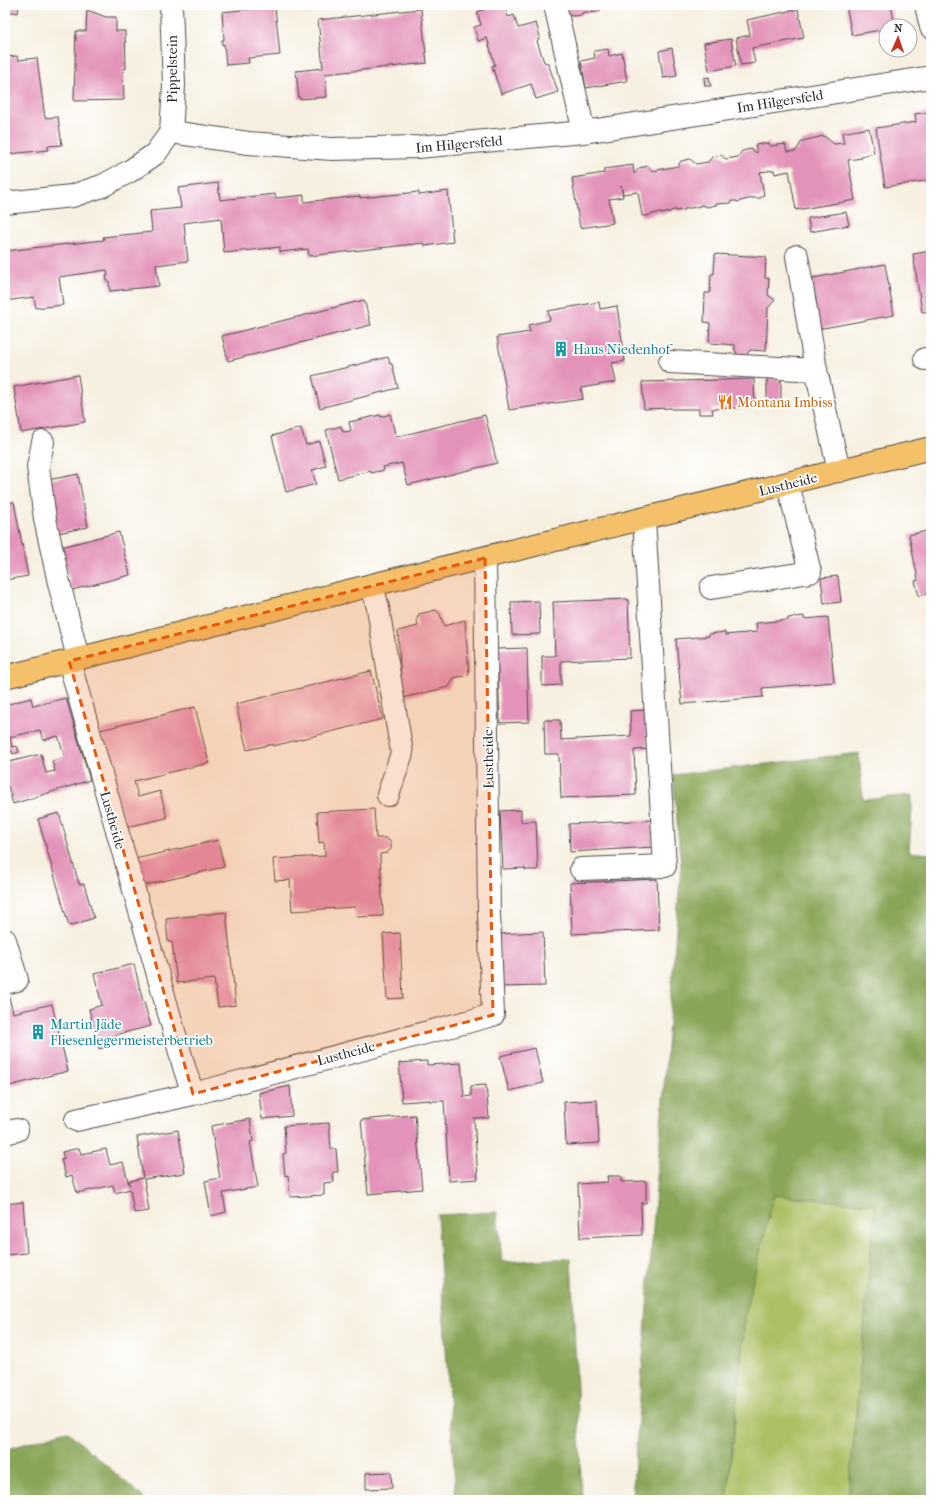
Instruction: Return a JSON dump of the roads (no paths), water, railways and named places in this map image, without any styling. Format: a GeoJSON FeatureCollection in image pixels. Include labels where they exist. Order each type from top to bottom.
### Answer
{"type":"FeatureCollection","features":[{"type":"Feature","properties":{"kind":"main road","name":"Lustheide"},"geometry":{"type":"LineString","coordinates":[[5,677],[372,585],[839,472],[931,448]]}},
{"type":"Feature","properties":{"kind":"street","name":"Pippelstein"},"geometry":{"type":"LineString","coordinates":[[171,5],[174,86],[171,132]]}},
{"type":"Feature","properties":{"kind":"street"},"geometry":{"type":"LineString","coordinates":[[555,5],[584,132]]}},
{"type":"Feature","properties":{"kind":"street"},"geometry":{"type":"LineString","coordinates":[[926,5],[931,27]]}},
{"type":"Feature","properties":{"kind":"street","name":"Im Hilgersfeld"},"geometry":{"type":"LineString","coordinates":[[171,132],[248,142],[332,148],[418,147],[584,132],[931,77]]}},
{"type":"Feature","properties":{"kind":"street"},"geometry":{"type":"LineString","coordinates":[[5,203],[72,196],[102,186],[130,171],[155,154],[171,132]]}},
{"type":"Feature","properties":{"kind":"street"},"geometry":{"type":"LineString","coordinates":[[797,256],[816,370],[839,472]]}},
{"type":"Feature","properties":{"kind":"street"},"geometry":{"type":"LineString","coordinates":[[670,362],[816,370]]}},
{"type":"Feature","properties":{"kind":"street"},"geometry":{"type":"LineString","coordinates":[[42,442],[38,467],[45,519],[74,660]]}},
{"type":"Feature","properties":{"kind":"street"},"geometry":{"type":"LineString","coordinates":[[711,588],[810,572],[788,484]]}},
{"type":"Feature","properties":{"kind":"street"},"geometry":{"type":"LineString","coordinates":[[582,869],[665,866],[644,519]]}},
{"type":"Feature","properties":{"kind":"street","name":"Lustheide"},"geometry":{"type":"LineString","coordinates":[[74,660],[185,1070],[193,1094],[493,1015],[489,914],[485,558]]}},
{"type":"Feature","properties":{"kind":"street"},"geometry":{"type":"LineString","coordinates":[[372,585],[378,608],[402,753],[388,795]]}},
{"type":"Feature","properties":{"kind":"street"},"geometry":{"type":"LineString","coordinates":[[5,940],[16,980],[5,983]]}},
{"type":"Feature","properties":{"kind":"street"},"geometry":{"type":"LineString","coordinates":[[76,1120],[193,1094]]}},
{"type":"Feature","properties":{"kind":"place","name":"Haus Niedenhof"},"geometry":{"type":"Point","coordinates":[561,349]}},
{"type":"Feature","properties":{"kind":"place","name":"Montana Imbiss"},"geometry":{"type":"Point","coordinates":[725,402]}},
{"type":"Feature","properties":{"kind":"place","name":"Martin Jäde Fliesenlegermeisterbetrieb"},"geometry":{"type":"Point","coordinates":[38,1032]}}]}
